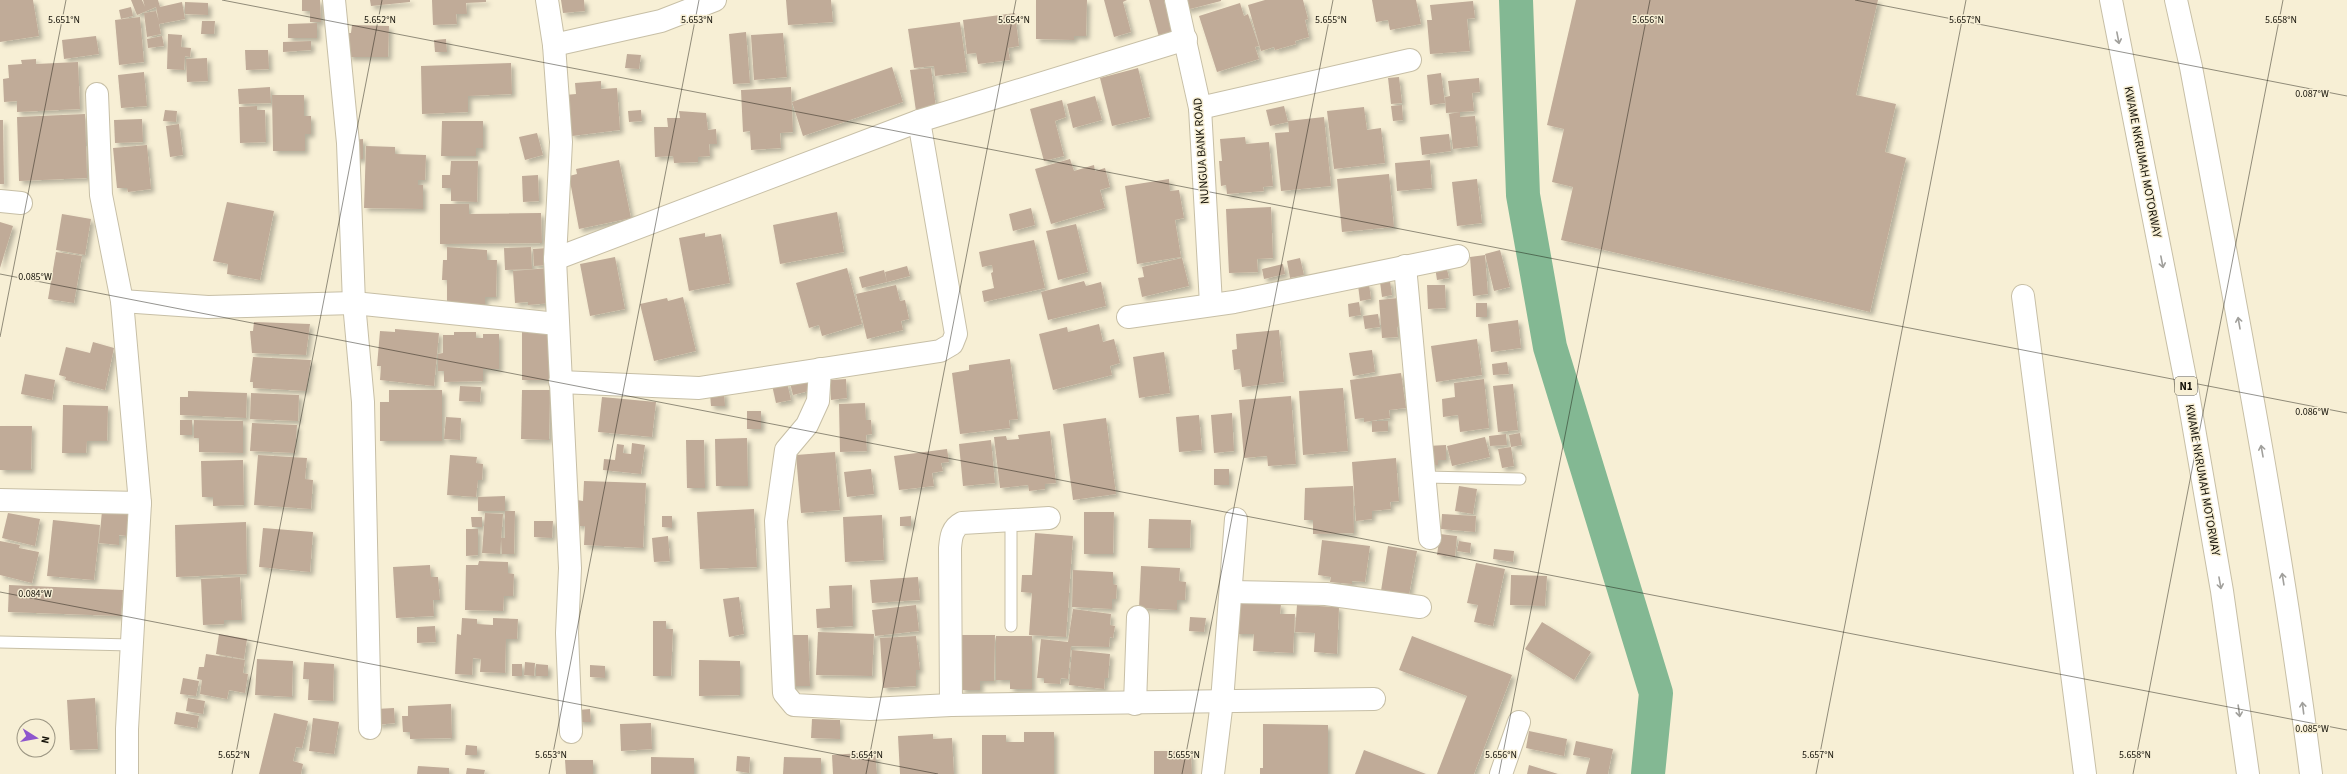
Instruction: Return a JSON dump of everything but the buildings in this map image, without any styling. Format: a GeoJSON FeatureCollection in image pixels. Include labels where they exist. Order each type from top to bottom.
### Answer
{"type":"FeatureCollection","features":[{"type":"Feature","properties":{"kind":"main road"},"geometry":{"type":"LineString","coordinates":[[334,0],[348,143],[354,303],[363,402],[370,728]]}},
{"type":"Feature","properties":{"kind":"main road"},"geometry":{"type":"LineString","coordinates":[[547,0],[554,45],[561,142],[554,259],[570,568],[567,633],[571,732]]}},
{"type":"Feature","properties":{"kind":"main road"},"geometry":{"type":"LineString","coordinates":[[554,45],[661,21],[715,0]]}},
{"type":"Feature","properties":{"kind":"main road","name":"NUNGUA BANK ROAD"},"geometry":{"type":"LineString","coordinates":[[1176,0],[1186,39],[1200,108],[1211,304]]}},
{"type":"Feature","properties":{"kind":"main road","name":"KWAME NKRUMAH MOTORWAY"},"geometry":{"type":"LineString","coordinates":[[2111,0],[2187,388],[2222,591],[2248,774]]}},
{"type":"Feature","properties":{"kind":"main road"},"geometry":{"type":"LineString","coordinates":[[2176,0],[2191,67],[2266,474],[2297,660],[2311,774]]}},
{"type":"Feature","properties":{"kind":"main road"},"geometry":{"type":"LineString","coordinates":[[554,259],[919,121],[1186,39]]}},
{"type":"Feature","properties":{"kind":"main road"},"geometry":{"type":"LineString","coordinates":[[1200,108],[1410,60]]}},
{"type":"Feature","properties":{"kind":"main road"},"geometry":{"type":"LineString","coordinates":[[97,94],[101,195],[122,301],[140,503],[127,729],[127,774]]}},
{"type":"Feature","properties":{"kind":"main road"},"geometry":{"type":"LineString","coordinates":[[560,382],[699,388],[940,351],[952,344],[956,334],[919,121]]}},
{"type":"Feature","properties":{"kind":"main road"},"geometry":{"type":"LineString","coordinates":[[1128,317],[1211,304],[1234,302],[1458,256]]}},
{"type":"Feature","properties":{"kind":"main road"},"geometry":{"type":"LineString","coordinates":[[1405,266],[1430,538]]}},
{"type":"Feature","properties":{"kind":"main road"},"geometry":{"type":"LineString","coordinates":[[2023,296],[2085,774]]}},
{"type":"Feature","properties":{"kind":"main road"},"geometry":{"type":"LineString","coordinates":[[122,301],[208,306],[354,303],[557,324]]}},
{"type":"Feature","properties":{"kind":"main road"},"geometry":{"type":"LineString","coordinates":[[820,369],[818,401],[807,425],[786,450],[776,521],[784,693],[794,705],[870,709],[951,706],[1374,699]]}},
{"type":"Feature","properties":{"kind":"main road"},"geometry":{"type":"LineString","coordinates":[[0,500],[140,503]]}},
{"type":"Feature","properties":{"kind":"main road"},"geometry":{"type":"LineString","coordinates":[[951,706],[950,548],[952,534],[957,526],[962,522],[1049,518]]}},
{"type":"Feature","properties":{"kind":"main road"},"geometry":{"type":"LineString","coordinates":[[1213,774],[1222,701],[1236,519]]}},
{"type":"Feature","properties":{"kind":"main road"},"geometry":{"type":"LineString","coordinates":[[1231,592],[1326,594],[1420,607]]}},
{"type":"Feature","properties":{"kind":"main road"},"geometry":{"type":"LineString","coordinates":[[1135,704],[1138,617]]}},
{"type":"Feature","properties":{"kind":"main road"},"geometry":{"type":"LineString","coordinates":[[1501,774],[1519,722]]}},
{"type":"Feature","properties":{"kind":"lane"},"geometry":{"type":"LineString","coordinates":[[1424,477],[1520,479]]}},
{"type":"Feature","properties":{"kind":"lane"},"geometry":{"type":"LineString","coordinates":[[1011,520],[1011,626]]}},
{"type":"Feature","properties":{"kind":"lane"},"geometry":{"type":"LineString","coordinates":[[0,642],[132,645]]}},
{"type":"Feature","properties":{"kind":"waterway"},"geometry":{"type":"LineString","coordinates":[[1516,0],[1523,195],[1550,347],[1656,693],[1648,774]]}}]}
